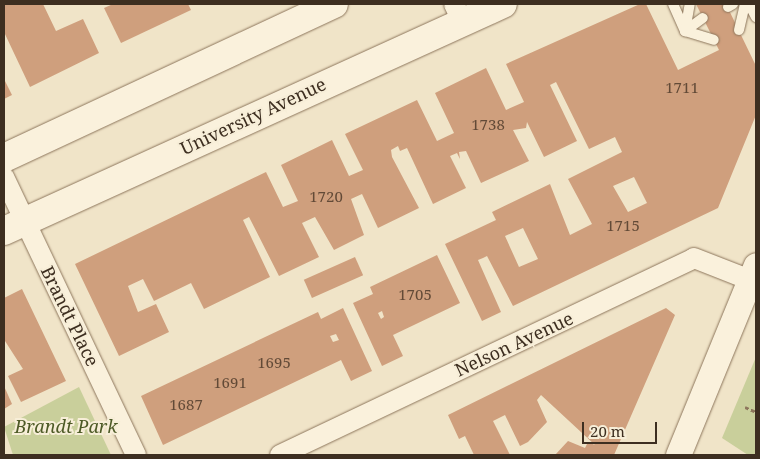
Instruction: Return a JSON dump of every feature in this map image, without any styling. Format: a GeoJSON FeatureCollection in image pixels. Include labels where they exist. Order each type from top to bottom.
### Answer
{"type":"FeatureCollection","features":[{"type":"Feature","properties":{"kind":"main road"},"geometry":{"type":"LineString","coordinates":[[4,158],[334,4]]}},
{"type":"Feature","properties":{"kind":"main road","name":"University Avenue"},"geometry":{"type":"LineString","coordinates":[[14,226],[458,12],[503,4]]}},
{"type":"Feature","properties":{"kind":"street","name":"Brandt Place"},"geometry":{"type":"LineString","coordinates":[[4,177],[14,226],[136,455]]}},
{"type":"Feature","properties":{"kind":"street","name":"Nelson Avenue"},"geometry":{"type":"LineString","coordinates":[[280,455],[694,258],[753,273]]}},
{"type":"Feature","properties":{"kind":"street"},"geometry":{"type":"LineString","coordinates":[[681,454],[753,273]]}},
{"type":"Feature","properties":{"kind":"lane"},"geometry":{"type":"LineString","coordinates":[[673,4],[685,31],[714,40]]}},
{"type":"Feature","properties":{"kind":"lane"},"geometry":{"type":"LineString","coordinates":[[685,31],[690,4]]}},
{"type":"Feature","properties":{"kind":"lane"},"geometry":{"type":"LineString","coordinates":[[739,30],[744,4]]}},
{"type":"Feature","properties":{"kind":"lane"},"geometry":{"type":"LineString","coordinates":[[749,4],[756,17]]}},
{"type":"Feature","properties":{"kind":"lane"},"geometry":{"type":"LineString","coordinates":[[685,31],[703,18]]}},
{"type":"Feature","properties":{"kind":"path"},"geometry":{"type":"LineString","coordinates":[[745,407],[756,412]]}},
{"type":"Feature","properties":{"kind":"green space"},"geometry":{"type":"Polygon","coordinates":[[[756,357],[756,455],[748,455],[722,438],[756,357]]]}},
{"type":"Feature","properties":{"kind":"green space","name":"Brandt Park"},"geometry":{"type":"Polygon","coordinates":[[[79,387],[111,455],[13,455],[4,427],[79,387]]]}},
{"type":"Feature","properties":{"kind":"building"},"geometry":{"type":"Polygon","coordinates":[[[4,4],[43,4],[56,31],[83,19],[99,53],[30,87],[4,32],[4,4]]]}},
{"type":"Feature","properties":{"kind":"building"},"geometry":{"type":"Polygon","coordinates":[[[113,4],[188,4],[191,10],[121,43],[104,8],[113,4]]]}},
{"type":"Feature","properties":{"kind":"building"},"geometry":{"type":"Polygon","coordinates":[[[640,4],[646,4],[678,70],[719,50],[696,4],[726,4],[756,66],[756,115],[718,208],[513,306],[487,256],[478,260],[501,312],[482,321],[445,244],[496,220],[492,212],[550,184],[570,235],[592,224],[568,179],[622,152],[615,137],[589,149],[556,82],[550,85],[577,141],[544,157],[527,122],[526,128],[513,130],[529,161],[481,183],[466,151],[459,152],[460,159],[457,153],[450,156],[466,188],[433,204],[407,148],[400,151],[398,146],[391,150],[392,157],[419,208],[378,228],[362,194],[351,199],[364,235],[334,250],[315,217],[302,223],[319,257],[279,276],[249,217],[243,220],[270,277],[204,309],[191,283],[154,301],[143,279],[128,286],[138,312],[156,304],[169,332],[119,356],[75,264],[266,172],[283,207],[298,201],[281,165],[332,140],[349,176],[363,170],[345,134],[417,100],[437,141],[454,133],[435,93],[486,68],[506,110],[524,102],[506,64],[640,4]],[[634,177],[613,186],[628,212],[647,203],[634,177]],[[523,228],[505,236],[519,267],[538,259],[523,228]]]}},
{"type":"Feature","properties":{"kind":"building"},"geometry":{"type":"Polygon","coordinates":[[[4,79],[12,95],[4,99],[4,79]]]}},
{"type":"Feature","properties":{"kind":"building"},"geometry":{"type":"Polygon","coordinates":[[[437,255],[460,303],[393,335],[403,356],[382,366],[353,303],[373,294],[370,287],[437,255]],[[382,311],[378,313],[381,319],[384,317],[382,311]]]}},
{"type":"Feature","properties":{"kind":"building"},"geometry":{"type":"Polygon","coordinates":[[[355,257],[363,275],[312,298],[304,280],[355,257]]]}},
{"type":"Feature","properties":{"kind":"building"},"geometry":{"type":"Polygon","coordinates":[[[22,289],[66,381],[21,402],[8,376],[23,369],[5,341],[4,298],[22,289]]]}},
{"type":"Feature","properties":{"kind":"building"},"geometry":{"type":"Polygon","coordinates":[[[343,308],[372,371],[351,381],[341,360],[163,445],[141,396],[318,312],[321,319],[343,308]],[[336,334],[330,336],[333,342],[339,340],[336,334]]]}},
{"type":"Feature","properties":{"kind":"building"},"geometry":{"type":"Polygon","coordinates":[[[666,308],[675,315],[614,455],[555,455],[568,441],[585,448],[588,442],[595,445],[541,395],[537,400],[547,422],[528,442],[520,446],[505,415],[493,421],[510,455],[474,455],[465,436],[459,439],[448,415],[666,308]]]}},
{"type":"Feature","properties":{"kind":"building"},"geometry":{"type":"Polygon","coordinates":[[[4,386],[12,404],[4,409],[4,386]]]}}]}
